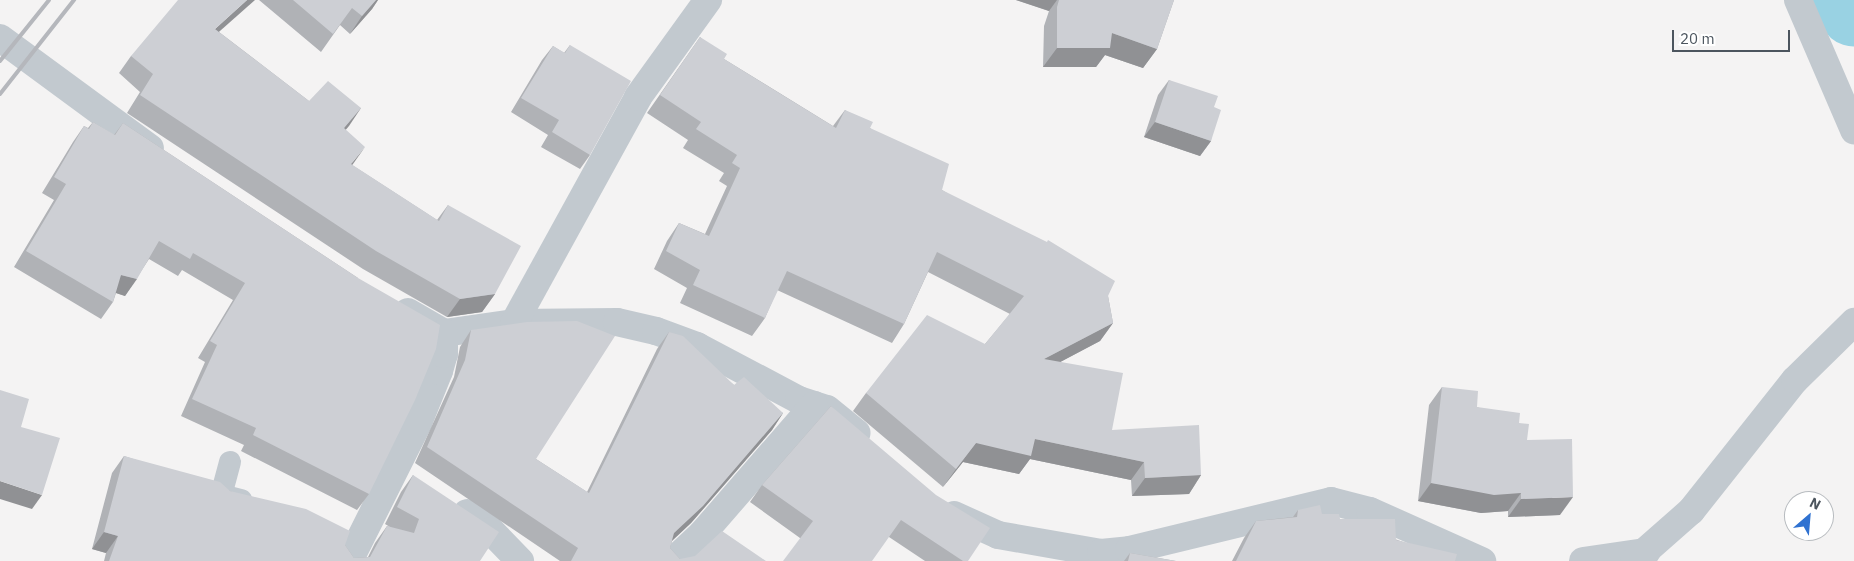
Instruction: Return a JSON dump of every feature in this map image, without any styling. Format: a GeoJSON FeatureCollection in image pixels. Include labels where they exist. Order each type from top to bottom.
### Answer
{"type":"FeatureCollection","features":[{"type":"Feature","properties":{"kind":"street"},"geometry":{"type":"LineString","coordinates":[[514,323],[638,97],[708,0]]}},
{"type":"Feature","properties":{"kind":"street"},"geometry":{"type":"LineString","coordinates":[[1798,0],[1854,130]]}},
{"type":"Feature","properties":{"kind":"street"},"geometry":{"type":"LineString","coordinates":[[0,38],[175,164]]}},
{"type":"Feature","properties":{"kind":"street"},"geometry":{"type":"LineString","coordinates":[[387,300],[444,333],[514,323],[617,322],[656,331],[697,346],[799,400],[827,410],[875,448]]}},
{"type":"Feature","properties":{"kind":"street"},"geometry":{"type":"LineString","coordinates":[[1584,561],[1640,557],[1691,511],[1796,380],[1854,322]]}},
{"type":"Feature","properties":{"kind":"street"},"geometry":{"type":"LineString","coordinates":[[348,546],[405,474],[440,372],[444,354],[444,333]]}},
{"type":"Feature","properties":{"kind":"street"},"geometry":{"type":"LineString","coordinates":[[673,561],[702,534],[814,405]]}},
{"type":"Feature","properties":{"kind":"street"},"geometry":{"type":"LineString","coordinates":[[445,498],[491,531],[520,561]]}},
{"type":"Feature","properties":{"kind":"street"},"geometry":{"type":"LineString","coordinates":[[934,500],[954,515],[998,535],[1100,557],[1331,501],[1370,511],[1482,561]]}},
{"type":"Feature","properties":{"kind":"lane"},"geometry":{"type":"LineString","coordinates":[[230,462],[221,495],[260,505]]}},
{"type":"Feature","properties":{"kind":"building"},"geometry":{"type":"Polygon","coordinates":[[[178,0],[247,0],[215,29],[309,101],[328,81],[361,108],[344,128],[365,147],[351,164],[439,221],[448,205],[521,246],[495,294],[460,299],[376,251],[140,95],[153,74],[131,56],[178,0]]]}},
{"type":"Feature","properties":{"kind":"building"},"geometry":{"type":"Polygon","coordinates":[[[293,0],[376,0],[362,16],[352,8],[333,34],[293,0]]]}},
{"type":"Feature","properties":{"kind":"building"},"geometry":{"type":"Polygon","coordinates":[[[1059,0],[1174,0],[1157,49],[1112,33],[1110,48],[1057,48],[1057,7],[1059,0]]]}},
{"type":"Feature","properties":{"kind":"building"},"geometry":{"type":"Polygon","coordinates":[[[700,37],[727,54],[724,59],[836,128],[845,110],[873,122],[870,128],[949,164],[942,190],[1047,242],[1048,240],[1115,281],[1108,296],[1113,323],[1044,359],[1123,373],[1112,430],[1199,425],[1201,475],[1145,478],[1144,462],[1035,439],[1031,456],[976,443],[956,469],[866,393],[927,315],[985,344],[1024,296],[937,252],[904,324],[787,271],[765,318],[693,285],[700,270],[666,251],[679,223],[709,236],[740,168],[732,163],[737,155],[696,129],[701,122],[660,95],[700,37]]]}},
{"type":"Feature","properties":{"kind":"building"},"geometry":{"type":"Polygon","coordinates":[[[570,45],[631,81],[590,155],[552,132],[559,120],[521,98],[553,46],[565,53],[570,45]]]}},
{"type":"Feature","properties":{"kind":"building"},"geometry":{"type":"Polygon","coordinates":[[[1169,80],[1218,96],[1214,107],[1221,110],[1211,141],[1155,122],[1169,80]]]}},
{"type":"Feature","properties":{"kind":"building"},"geometry":{"type":"Polygon","coordinates":[[[93,122],[115,135],[123,123],[358,278],[440,325],[436,349],[415,400],[369,494],[253,435],[256,428],[192,399],[217,345],[210,341],[245,283],[193,253],[190,259],[159,241],[137,279],[121,275],[113,302],[26,251],[66,184],[54,177],[84,126],[89,129],[93,122]]]}},
{"type":"Feature","properties":{"kind":"building"},"geometry":{"type":"Polygon","coordinates":[[[577,321],[615,336],[536,459],[589,493],[669,332],[683,336],[734,385],[744,377],[783,413],[703,506],[674,533],[670,548],[680,559],[695,556],[722,531],[766,561],[571,561],[578,548],[427,447],[465,360],[471,330],[527,322],[577,321]]]}},
{"type":"Feature","properties":{"kind":"building"},"geometry":{"type":"Polygon","coordinates":[[[1442,387],[1478,391],[1477,407],[1520,413],[1519,423],[1529,424],[1527,440],[1572,439],[1573,497],[1521,499],[1521,493],[1494,495],[1431,483],[1442,387]]]}},
{"type":"Feature","properties":{"kind":"building"},"geometry":{"type":"Polygon","coordinates":[[[0,390],[29,399],[21,427],[60,438],[42,495],[0,481],[0,390]]]}},
{"type":"Feature","properties":{"kind":"building"},"geometry":{"type":"Polygon","coordinates":[[[831,406],[936,495],[990,528],[968,561],[963,561],[901,520],[872,561],[783,561],[813,521],[762,485],[831,406]]]}},
{"type":"Feature","properties":{"kind":"building"},"geometry":{"type":"Polygon","coordinates":[[[124,456],[220,482],[230,491],[306,509],[350,531],[345,545],[354,558],[370,557],[387,526],[414,533],[419,519],[397,507],[413,475],[499,532],[480,561],[109,561],[118,536],[104,532],[124,456]]]}},
{"type":"Feature","properties":{"kind":"building"},"geometry":{"type":"Polygon","coordinates":[[[1320,505],[1322,514],[1339,514],[1340,519],[1395,519],[1396,540],[1457,554],[1455,561],[1236,561],[1256,521],[1297,517],[1298,510],[1320,505]]]}},
{"type":"Feature","properties":{"kind":"building"},"geometry":{"type":"Polygon","coordinates":[[[1130,553],[1176,561],[1128,561],[1130,553]]]}},
{"type":"Feature","properties":{"kind":"waterway"},"geometry":{"type":"LineString","coordinates":[[1848,0],[1854,12]]}},
{"type":"Feature","properties":{"kind":"railway"},"geometry":{"type":"LineString","coordinates":[[0,61],[49,0]]}},
{"type":"Feature","properties":{"kind":"railway"},"geometry":{"type":"LineString","coordinates":[[0,94],[74,0]]}}]}
